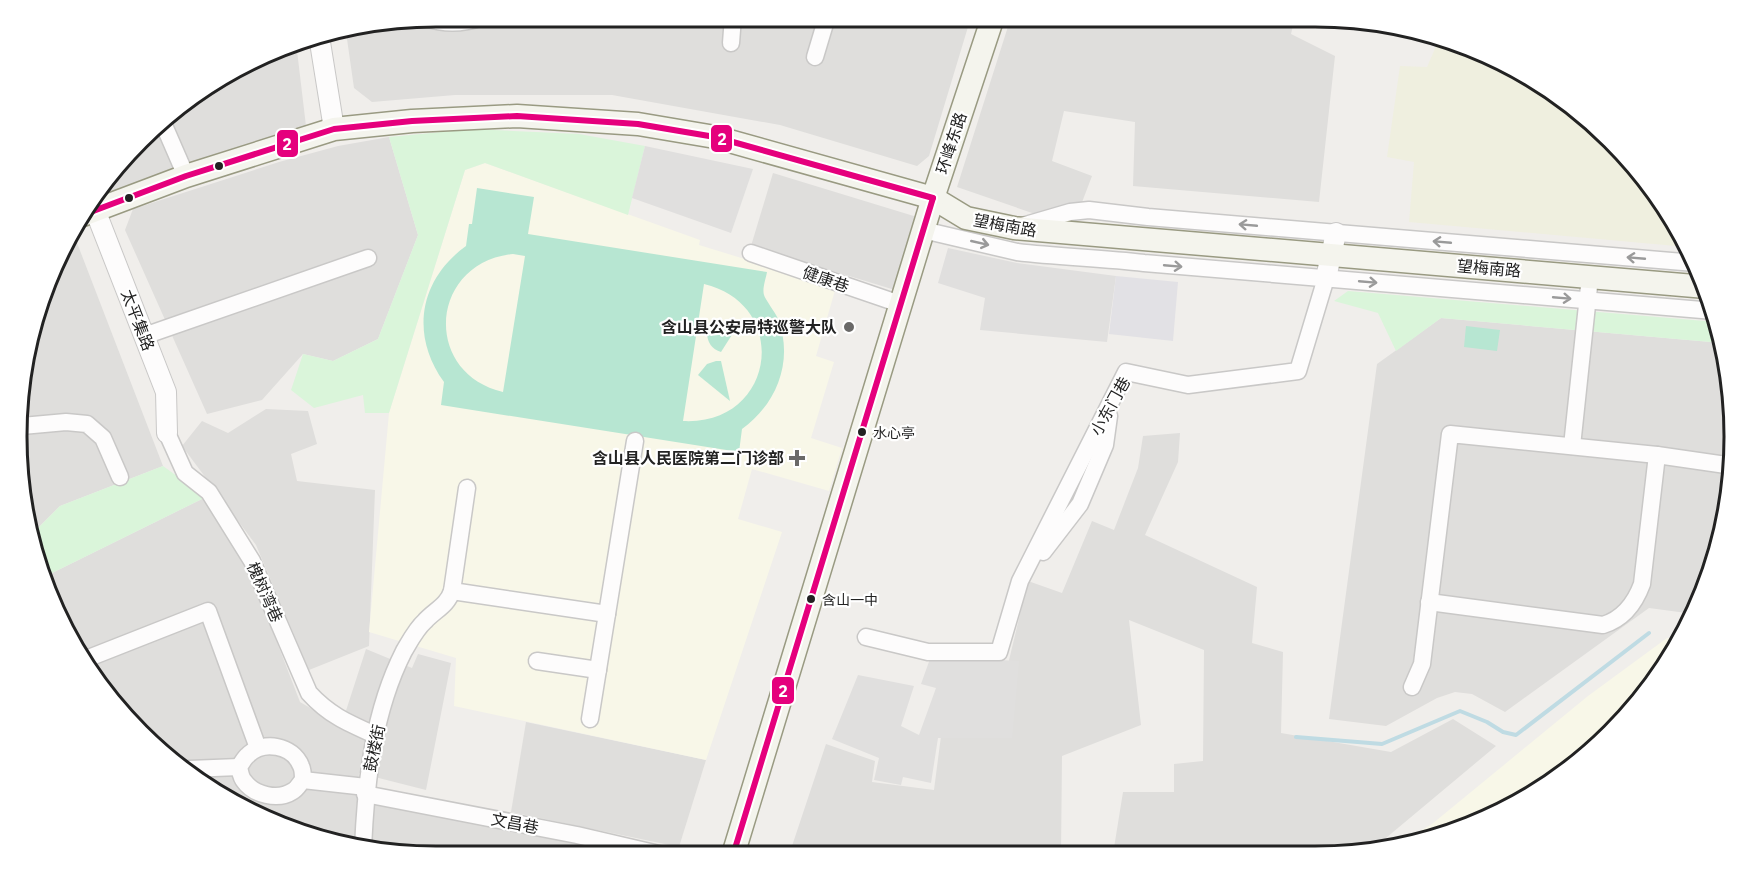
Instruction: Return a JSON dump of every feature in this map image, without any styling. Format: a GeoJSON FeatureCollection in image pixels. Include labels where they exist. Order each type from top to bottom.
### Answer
{"type":"FeatureCollection","features":[{"type":"Feature","properties":{"kind":"main road","name":"环峰东路"},"geometry":{"type":"LineString","coordinates":[[736,846],[900,304],[990,27]]}},
{"type":"Feature","properties":{"kind":"main road","name":"望梅南路"},"geometry":{"type":"LineString","coordinates":[[95,210],[186,176],[334,129],[412,121],[517,116],[638,124],[715,137],[933,198],[966,218],[1014,228],[1695,286]]}},
{"type":"Feature","properties":{"kind":"street"},"geometry":{"type":"LineString","coordinates":[[731,44],[733,27]]}},
{"type":"Feature","properties":{"kind":"street"},"geometry":{"type":"LineString","coordinates":[[815,57],[824,27]]}},
{"type":"Feature","properties":{"kind":"street"},"geometry":{"type":"LineString","coordinates":[[320,44],[334,129]]}},
{"type":"Feature","properties":{"kind":"street"},"geometry":{"type":"LineString","coordinates":[[166,129],[186,176]]}},
{"type":"Feature","properties":{"kind":"street"},"geometry":{"type":"LineString","coordinates":[[1014,228],[1070,212],[1089,210],[1148,217],[1685,262]]}},
{"type":"Feature","properties":{"kind":"street","name":"太平集路"},"geometry":{"type":"LineString","coordinates":[[90,218],[144,336],[166,392],[167,433]]}},
{"type":"Feature","properties":{"kind":"street"},"geometry":{"type":"LineString","coordinates":[[923,230],[1032,254],[1704,310]]}},
{"type":"Feature","properties":{"kind":"street"},"geometry":{"type":"LineString","coordinates":[[1326,278],[1336,233]]}},
{"type":"Feature","properties":{"kind":"street","name":"健康巷"},"geometry":{"type":"LineString","coordinates":[[752,253],[900,304]]}},
{"type":"Feature","properties":{"kind":"street"},"geometry":{"type":"LineString","coordinates":[[144,336],[368,258]]}},
{"type":"Feature","properties":{"kind":"street"},"geometry":{"type":"LineString","coordinates":[[1572,447],[1590,277]]}},
{"type":"Feature","properties":{"kind":"street","name":"小东门巷"},"geometry":{"type":"LineString","coordinates":[[866,637],[928,652],[999,652],[1020,581],[1126,372],[1188,385],[1298,371],[1326,278]]}},
{"type":"Feature","properties":{"kind":"street"},"geometry":{"type":"LineString","coordinates":[[27,426],[66,422],[87,424],[103,438],[120,477]]}},
{"type":"Feature","properties":{"kind":"street","name":"槐树湾巷"},"geometry":{"type":"LineString","coordinates":[[167,433],[185,473],[209,492],[252,561],[309,693],[317,703],[335,716],[375,735]]}},
{"type":"Feature","properties":{"kind":"street"},"geometry":{"type":"LineString","coordinates":[[1412,687],[1422,664],[1450,434],[1657,455],[1723,465]]}},
{"type":"Feature","properties":{"kind":"street"},"geometry":{"type":"LineString","coordinates":[[590,719],[634,441]]}},
{"type":"Feature","properties":{"kind":"street"},"geometry":{"type":"LineString","coordinates":[[1429,602],[1603,625],[1612,622],[1624,613],[1637,597],[1642,584],[1657,455]]}},
{"type":"Feature","properties":{"kind":"street"},"geometry":{"type":"LineString","coordinates":[[467,488],[452,591],[607,614]]}},
{"type":"Feature","properties":{"kind":"street","name":"鼓楼街"},"geometry":{"type":"LineString","coordinates":[[363,839],[366,790],[375,735],[390,687],[404,652],[424,621],[444,606],[452,591]]}},
{"type":"Feature","properties":{"kind":"street"},"geometry":{"type":"LineString","coordinates":[[92,657],[208,611],[258,748]]}},
{"type":"Feature","properties":{"kind":"street"},"geometry":{"type":"LineString","coordinates":[[537,661],[598,670]]}},
{"type":"Feature","properties":{"kind":"street"},"geometry":{"type":"LineString","coordinates":[[269,746],[282,748],[295,756],[302,766],[303,780],[294,791],[279,795],[262,795],[243,780],[239,767],[247,756],[258,748],[269,746]]}},
{"type":"Feature","properties":{"kind":"street"},"geometry":{"type":"LineString","coordinates":[[198,769],[239,767]]}},
{"type":"Feature","properties":{"kind":"street","name":"文昌巷"},"geometry":{"type":"LineString","coordinates":[[303,780],[366,790],[624,846]]}},
{"type":"Feature","properties":{"kind":"shaded area"},"geometry":{"type":"Polygon","coordinates":[[[968,27],[929,156],[917,166],[780,125],[612,95],[455,95],[372,102],[354,88],[347,37],[410,28],[968,27]]]}},
{"type":"Feature","properties":{"kind":"shaded area"},"geometry":{"type":"Polygon","coordinates":[[[1008,27],[1293,27],[1291,34],[1335,56],[1319,202],[1133,186],[1135,122],[1064,111],[1052,161],[1092,176],[1076,218],[1038,215],[957,187],[1008,27]]]}},
{"type":"Feature","properties":{"kind":"shaded area"},"geometry":{"type":"Polygon","coordinates":[[[297,52],[306,126],[105,197],[147,147],[187,112],[255,69],[297,52]]]}},
{"type":"Feature","properties":{"kind":"shaded area"},"geometry":{"type":"Polygon","coordinates":[[[389,137],[418,235],[378,339],[333,361],[303,354],[262,400],[207,414],[125,230],[133,209],[279,162],[338,146],[389,137]]]}},
{"type":"Feature","properties":{"kind":"shaded area"},"geometry":{"type":"Polygon","coordinates":[[[645,146],[753,169],[731,233],[632,198],[645,146]]]}},
{"type":"Feature","properties":{"kind":"shaded area"},"geometry":{"type":"Polygon","coordinates":[[[485,163],[700,240],[699,245],[836,287],[816,356],[834,362],[811,438],[842,448],[829,491],[752,469],[738,519],[782,532],[706,760],[454,706],[456,658],[369,632],[389,413],[465,170],[485,163]]]}},
{"type":"Feature","properties":{"kind":"shaded area"},"geometry":{"type":"Polygon","coordinates":[[[773,173],[917,217],[895,290],[751,246],[773,173]]]}},
{"type":"Feature","properties":{"kind":"shaded area"},"geometry":{"type":"Polygon","coordinates":[[[77,242],[163,466],[60,506],[38,528],[28,463],[28,410],[41,331],[58,280],[77,242]]]}},
{"type":"Feature","properties":{"kind":"shaded area"},"geometry":{"type":"Polygon","coordinates":[[[948,248],[1017,263],[1116,276],[1107,342],[980,330],[985,298],[938,283],[948,248]]]}},
{"type":"Feature","properties":{"kind":"shaded area"},"geometry":{"type":"Polygon","coordinates":[[[1116,276],[1178,282],[1173,341],[1109,334],[1116,276]]]}},
{"type":"Feature","properties":{"kind":"shaded area"},"geometry":{"type":"Polygon","coordinates":[[[1441,318],[1713,342],[1723,410],[1723,463],[1710,542],[1684,613],[1649,608],[1505,712],[1472,694],[1455,692],[1437,698],[1386,726],[1329,719],[1377,364],[1441,318]]]}},
{"type":"Feature","properties":{"kind":"shaded area"},"geometry":{"type":"Polygon","coordinates":[[[266,409],[308,411],[317,444],[291,454],[297,481],[375,490],[369,646],[309,670],[256,545],[182,446],[202,421],[228,433],[266,409]]]}},
{"type":"Feature","properties":{"kind":"shaded area"},"geometry":{"type":"Polygon","coordinates":[[[1180,433],[1178,462],[1145,535],[1257,587],[1252,643],[1283,652],[1281,733],[1391,752],[1453,719],[1496,746],[1384,840],[1314,846],[1114,846],[1123,792],[1174,792],[1174,764],[1203,761],[1204,650],[1129,620],[1141,725],[1062,756],[1061,846],[792,846],[826,744],[875,761],[872,782],[934,790],[941,736],[992,731],[1028,581],[1062,593],[1092,521],[1114,530],[1138,468],[1143,436],[1180,433]]]}},
{"type":"Feature","properties":{"kind":"shaded area"},"geometry":{"type":"Polygon","coordinates":[[[206,497],[245,559],[300,702],[341,726],[366,649],[412,668],[418,654],[451,663],[426,790],[359,773],[355,837],[280,815],[232,791],[209,777],[166,744],[129,707],[96,664],[82,641],[69,618],[51,574],[206,497]]]}},
{"type":"Feature","properties":{"kind":"shaded area"},"geometry":{"type":"Polygon","coordinates":[[[1667,638],[1671,638],[1655,664],[1622,707],[1585,744],[1564,761],[1496,804],[1417,833],[1432,824],[1588,696],[1667,638]]]}},
{"type":"Feature","properties":{"kind":"shaded area"},"geometry":{"type":"Polygon","coordinates":[[[931,656],[1019,661],[1012,738],[938,738],[931,783],[903,777],[901,785],[874,780],[879,758],[832,739],[858,675],[914,686],[901,726],[919,735],[936,688],[921,684],[931,656]]]}},
{"type":"Feature","properties":{"kind":"shaded area"},"geometry":{"type":"Polygon","coordinates":[[[526,722],[706,760],[679,846],[511,812],[526,722]]]}},
{"type":"Feature","properties":{"kind":"shaded area"},"geometry":{"type":"Polygon","coordinates":[[[370,804],[601,846],[436,846],[368,840],[370,804]]]}},
{"type":"Feature","properties":{"kind":"green space"},"geometry":{"type":"Polygon","coordinates":[[[1436,46],[1496,69],[1542,96],[1585,129],[1622,166],[1655,209],[1677,246],[1409,222],[1414,162],[1387,157],[1400,66],[1427,67],[1436,46]]]}},
{"type":"Feature","properties":{"kind":"green space"},"geometry":{"type":"Polygon","coordinates":[[[473,129],[579,134],[645,146],[628,215],[485,163],[465,170],[389,413],[365,413],[363,395],[314,408],[291,390],[303,354],[333,361],[378,339],[418,235],[389,137],[473,129]]]}},
{"type":"Feature","properties":{"kind":"green space"},"geometry":{"type":"Polygon","coordinates":[[[477,188],[534,197],[528,234],[767,272],[764,293],[778,319],[782,334],[783,365],[773,394],[765,407],[742,429],[739,452],[441,405],[444,382],[426,346],[425,309],[429,292],[438,275],[466,246],[469,224],[472,224],[477,188]],[[513,254],[485,262],[465,277],[452,297],[446,319],[448,342],[459,364],[477,381],[503,392],[525,256],[513,254]],[[704,284],[683,421],[714,417],[737,405],[753,385],[761,362],[760,338],[751,315],[732,296],[704,284]]]}},
{"type":"Feature","properties":{"kind":"green space"},"geometry":{"type":"Polygon","coordinates":[[[1348,291],[1707,321],[1713,342],[1441,318],[1396,351],[1378,313],[1334,301],[1348,291]]]}},
{"type":"Feature","properties":{"kind":"green space"},"geometry":{"type":"Polygon","coordinates":[[[742,319],[721,352],[715,349],[709,342],[707,332],[742,319]]]}},
{"type":"Feature","properties":{"kind":"green space"},"geometry":{"type":"Polygon","coordinates":[[[1466,326],[1500,330],[1497,351],[1464,347],[1466,326]]]}},
{"type":"Feature","properties":{"kind":"green space"},"geometry":{"type":"Polygon","coordinates":[[[721,361],[730,401],[698,375],[707,364],[721,361]]]}},
{"type":"Feature","properties":{"kind":"green space"},"geometry":{"type":"Polygon","coordinates":[[[163,466],[206,497],[51,574],[38,528],[60,506],[163,466]]]}},
{"type":"Feature","properties":{"kind":"waterway"},"geometry":{"type":"LineString","coordinates":[[1296,737],[1382,744],[1460,711],[1487,722],[1503,732],[1516,735],[1649,633]]}},
{"type":"Feature","properties":{"kind":"transit line","name":"2"},"geometry":{"type":"LineString","coordinates":[[95,210],[186,176],[334,129],[412,121],[517,116],[638,124],[715,137],[933,198]]}},
{"type":"Feature","properties":{"kind":"transit line","name":"2"},"geometry":{"type":"LineString","coordinates":[[736,846],[933,198]]}},
{"type":"Feature","properties":{"kind":"place","name":"含山县公安局特巡警大队"},"geometry":{"type":"Point","coordinates":[849,327]}},
{"type":"Feature","properties":{"kind":"place","name":"水心亭"},"geometry":{"type":"Point","coordinates":[862,432]}},
{"type":"Feature","properties":{"kind":"place","name":"含山县人民医院第二门诊部"},"geometry":{"type":"Point","coordinates":[797,458]}},
{"type":"Feature","properties":{"kind":"place","name":"含山一中"},"geometry":{"type":"Point","coordinates":[811,599]}}]}
